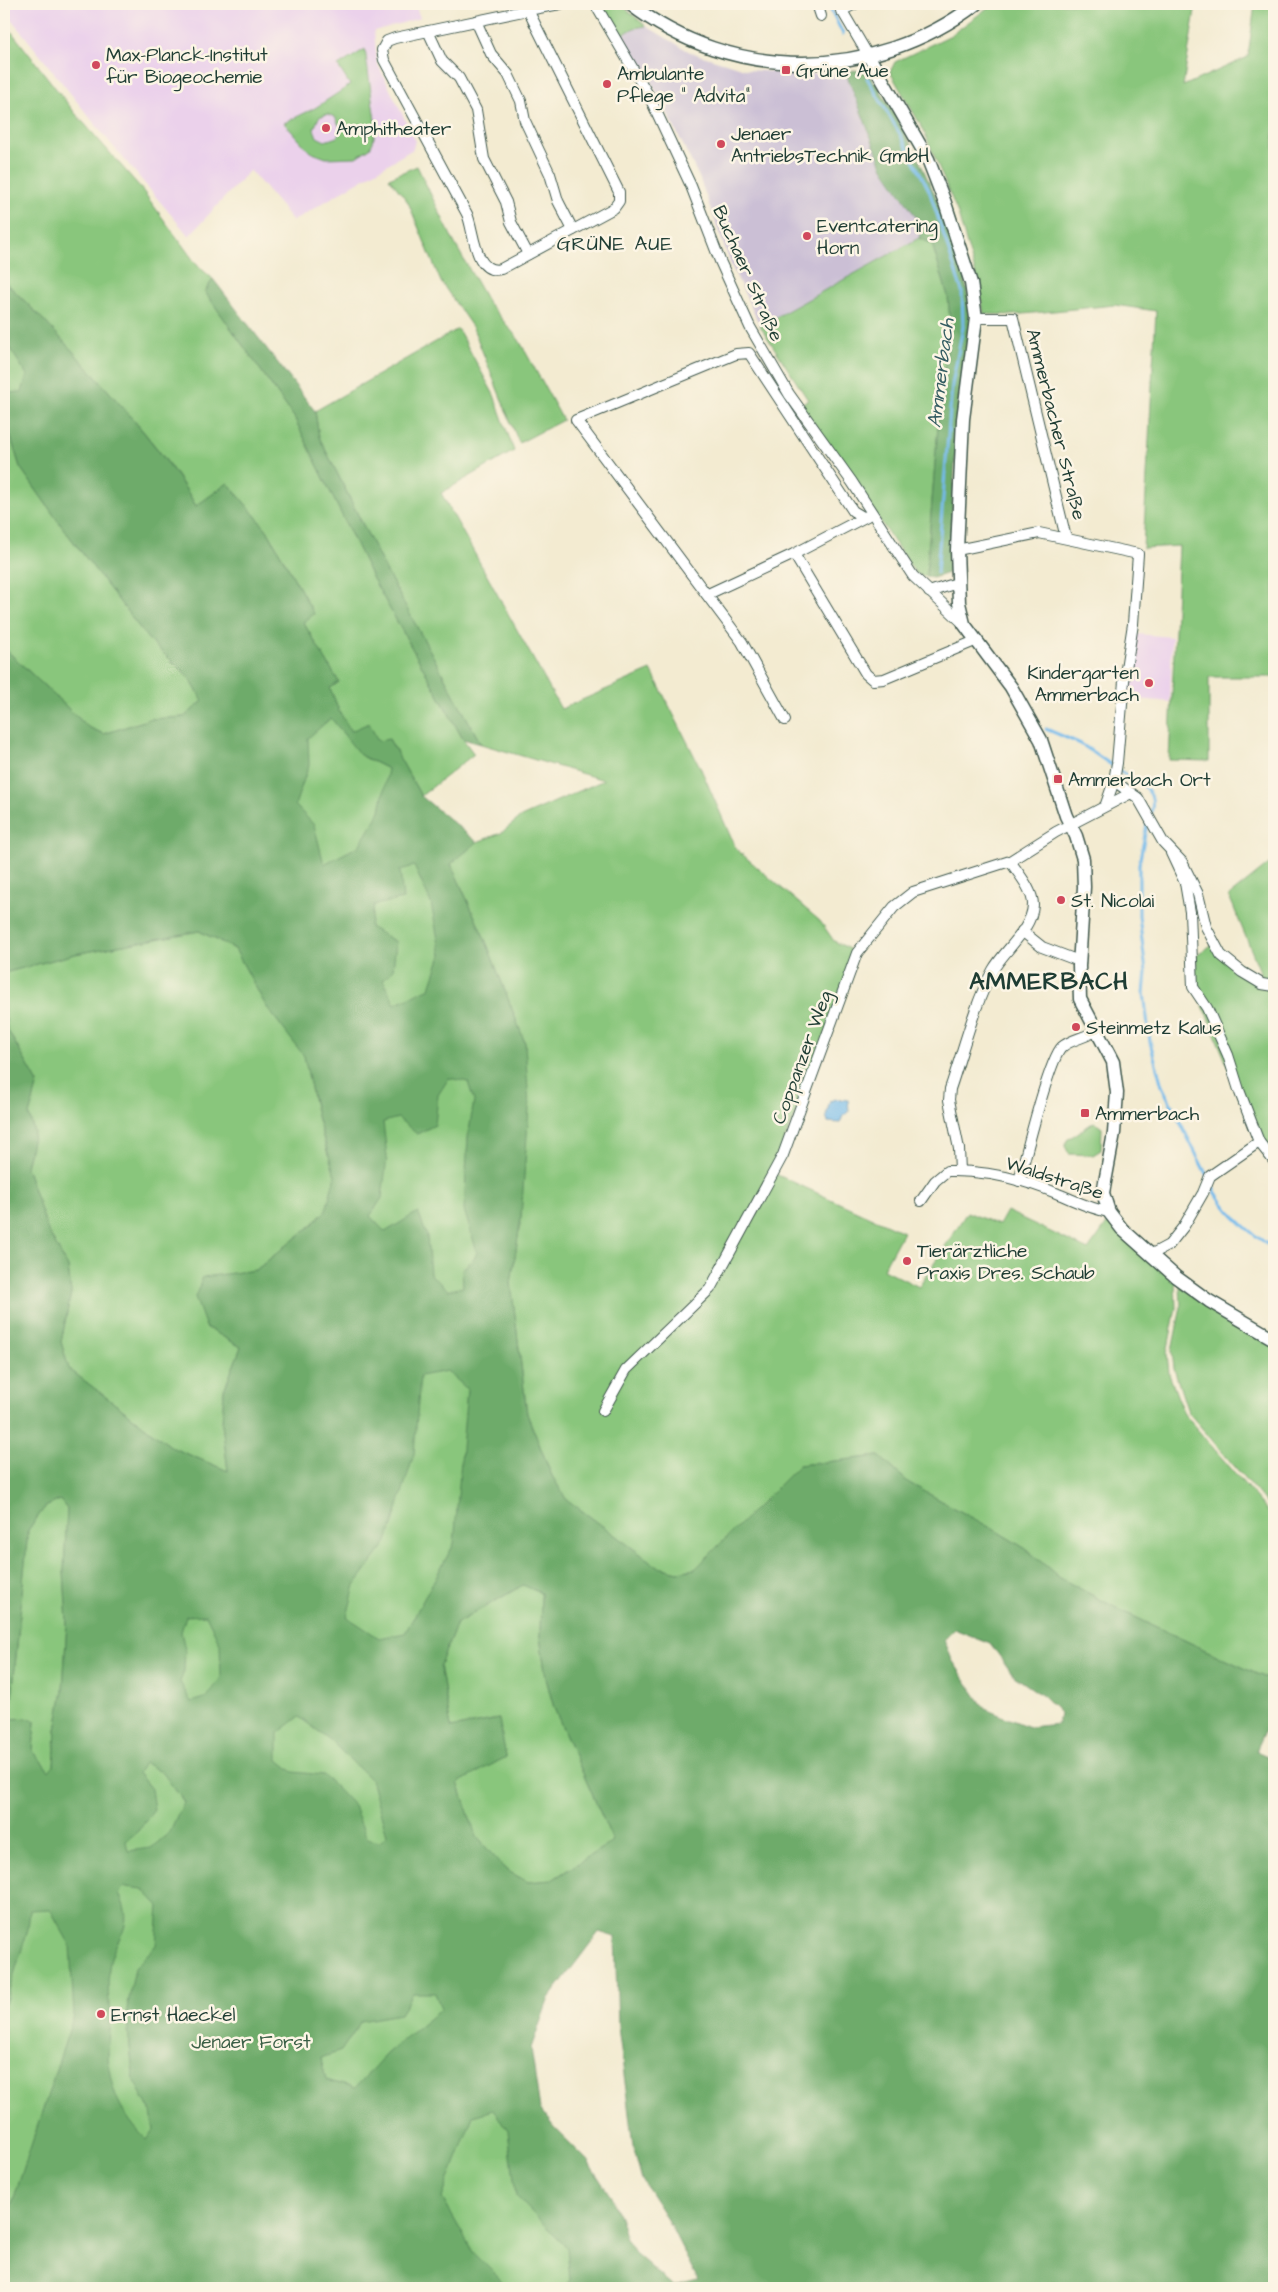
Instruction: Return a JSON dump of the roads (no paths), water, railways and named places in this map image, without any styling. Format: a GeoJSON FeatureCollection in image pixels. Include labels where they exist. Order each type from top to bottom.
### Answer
{"type":"FeatureCollection","features":[{"type":"Feature","properties":{"kind":"main road"},"geometry":{"type":"LineString","coordinates":[[630,4],[646,16],[720,52],[776,62],[805,63],[842,60],[868,55],[920,38],[957,18],[976,4]]}},
{"type":"Feature","properties":{"kind":"main road"},"geometry":{"type":"LineString","coordinates":[[868,55],[928,159],[967,269],[976,318],[963,419],[957,550],[957,583],[961,616],[975,641],[1011,687],[1037,731],[1070,826],[1076,836],[1084,870],[1079,961],[1080,999],[1113,1062],[1117,1093],[1114,1133],[1104,1192],[1109,1212],[1122,1229],[1176,1277],[1209,1301],[1274,1339]]}},
{"type":"Feature","properties":{"kind":"street"},"geometry":{"type":"LineString","coordinates":[[528,10],[619,194],[619,201],[614,208],[498,270],[493,270],[486,266],[474,243],[471,223],[464,207],[382,57],[382,48],[387,41],[428,31],[528,10],[560,4]]}},
{"type":"Feature","properties":{"kind":"street","name":"Buchaer Straße"},"geometry":{"type":"LineString","coordinates":[[595,4],[650,98],[670,139],[720,261],[750,327],[789,394],[867,515],[913,576],[964,624]]}},
{"type":"Feature","properties":{"kind":"street"},"geometry":{"type":"LineString","coordinates":[[817,4],[821,16]]}},
{"type":"Feature","properties":{"kind":"street"},"geometry":{"type":"LineString","coordinates":[[854,4],[839,8],[868,55]]}},
{"type":"Feature","properties":{"kind":"street"},"geometry":{"type":"LineString","coordinates":[[476,21],[491,54],[506,71],[518,94],[525,121],[550,174],[558,201],[572,230]]}},
{"type":"Feature","properties":{"kind":"street"},"geometry":{"type":"LineString","coordinates":[[428,31],[442,61],[459,78],[476,110],[484,159],[506,202],[511,222],[528,254]]}},
{"type":"Feature","properties":{"kind":"street","name":"Ammerbacher Straße"},"geometry":{"type":"LineString","coordinates":[[976,318],[1012,318],[1066,538]]}},
{"type":"Feature","properties":{"kind":"street","name":"Buchaer Straße"},"geometry":{"type":"LineString","coordinates":[[708,594],[576,420],[736,354],[749,353],[853,511],[867,515]]}},
{"type":"Feature","properties":{"kind":"street"},"geometry":{"type":"LineString","coordinates":[[785,720],[742,642],[708,594],[794,554],[867,515]]}},
{"type":"Feature","properties":{"kind":"street","name":"Ammerbacher Straße"},"geometry":{"type":"LineString","coordinates":[[957,550],[1039,533],[1138,554],[1133,624],[1124,681],[1114,778]]}},
{"type":"Feature","properties":{"kind":"street"},"geometry":{"type":"LineString","coordinates":[[794,554],[866,674],[873,680],[884,679],[975,641]]}},
{"type":"Feature","properties":{"kind":"street"},"geometry":{"type":"LineString","coordinates":[[929,592],[957,583]]}},
{"type":"Feature","properties":{"kind":"street"},"geometry":{"type":"LineString","coordinates":[[1106,804],[1114,778],[1138,798],[1171,853],[1185,883],[1190,912],[1193,987],[1207,1008],[1228,1055],[1238,1090],[1259,1142],[1274,1161]]}},
{"type":"Feature","properties":{"kind":"street","name":"Coppanzer Weg"},"geometry":{"type":"LineString","coordinates":[[603,1411],[626,1370],[710,1289],[783,1155],[857,953],[894,906],[912,892],[1010,861],[1056,832],[1070,826],[1106,804],[1131,793]]}},
{"type":"Feature","properties":{"kind":"street"},"geometry":{"type":"LineString","coordinates":[[1171,853],[1182,862],[1191,878],[1198,894],[1206,927],[1221,955],[1242,972],[1262,984],[1274,986]]}},
{"type":"Feature","properties":{"kind":"street"},"geometry":{"type":"LineString","coordinates":[[960,1170],[959,1149],[949,1100],[950,1089],[992,972],[1022,931],[1029,919],[1033,905],[1028,889],[1010,861]]}},
{"type":"Feature","properties":{"kind":"street"},"geometry":{"type":"LineString","coordinates":[[1022,931],[1042,947],[1079,961]]}},
{"type":"Feature","properties":{"kind":"street"},"geometry":{"type":"LineString","coordinates":[[1019,1180],[1045,1090],[1060,1048],[1066,1044],[1088,1037],[1097,1030]]}},
{"type":"Feature","properties":{"kind":"street"},"geometry":{"type":"LineString","coordinates":[[1152,1254],[1169,1245],[1184,1226],[1203,1193],[1210,1176],[1259,1142]]}},
{"type":"Feature","properties":{"kind":"street","name":"Waldstraße"},"geometry":{"type":"LineString","coordinates":[[921,1201],[935,1181],[947,1170],[960,1170],[1019,1180],[1055,1192],[1092,1209],[1109,1212]]}},
{"type":"Feature","properties":{"kind":"water"},"geometry":{"type":"Polygon","coordinates":[[[835,1099],[848,1100],[849,1112],[843,1116],[840,1123],[828,1122],[826,1116],[830,1101],[835,1099]]]}},
{"type":"Feature","properties":{"kind":"waterway","name":"Ammerbach"},"geometry":{"type":"LineString","coordinates":[[828,4],[843,34]]}},
{"type":"Feature","properties":{"kind":"waterway","name":"Ammerbach"},"geometry":{"type":"LineString","coordinates":[[867,78],[900,134],[929,190],[962,291],[963,327],[952,385],[937,573]]}},
{"type":"Feature","properties":{"kind":"waterway","name":"Ammerbach"},"geometry":{"type":"LineString","coordinates":[[1046,729],[1081,744],[1113,766]]}},
{"type":"Feature","properties":{"kind":"waterway","name":"Ammerbach"},"geometry":{"type":"LineString","coordinates":[[1118,770],[1138,782],[1149,792],[1153,804],[1151,813]]}},
{"type":"Feature","properties":{"kind":"waterway","name":"Ammerbach"},"geometry":{"type":"LineString","coordinates":[[1148,819],[1139,864],[1139,916],[1146,972],[1144,993],[1150,1042],[1162,1086],[1207,1176]]}},
{"type":"Feature","properties":{"kind":"waterway","name":"Ammerbach"},"geometry":{"type":"LineString","coordinates":[[1210,1182],[1222,1202],[1237,1220],[1274,1248]]}},
{"type":"Feature","properties":{"kind":"place","name":"Max-Planck-Institut für Biogeochemie"},"geometry":{"type":"Point","coordinates":[96,65]}},
{"type":"Feature","properties":{"kind":"place","name":"Grüne Aue"},"geometry":{"type":"Point","coordinates":[786,70]}},
{"type":"Feature","properties":{"kind":"place","name":"Ambulante Pflege \" Advita\""},"geometry":{"type":"Point","coordinates":[607,84]}},
{"type":"Feature","properties":{"kind":"place","name":"Amphitheater"},"geometry":{"type":"Point","coordinates":[326,128]}},
{"type":"Feature","properties":{"kind":"place","name":"Jenaer AntriebsTechnik GmbH"},"geometry":{"type":"Point","coordinates":[721,144]}},
{"type":"Feature","properties":{"kind":"place","name":"Eventcatering Horn"},"geometry":{"type":"Point","coordinates":[807,236]}},
{"type":"Feature","properties":{"kind":"place","name":"Kindergarten Ammerbach"},"geometry":{"type":"Point","coordinates":[1149,683]}},
{"type":"Feature","properties":{"kind":"place","name":"Ammerbach Ort"},"geometry":{"type":"Point","coordinates":[1058,779]}},
{"type":"Feature","properties":{"kind":"place","name":"St. Nicolai"},"geometry":{"type":"Point","coordinates":[1061,900]}},
{"type":"Feature","properties":{"kind":"place","name":"Steinmetz Kalus"},"geometry":{"type":"Point","coordinates":[1076,1027]}},
{"type":"Feature","properties":{"kind":"place","name":"Ammerbach"},"geometry":{"type":"Point","coordinates":[1085,1113]}},
{"type":"Feature","properties":{"kind":"place","name":"Tierärztliche Praxis Dres. Schaub"},"geometry":{"type":"Point","coordinates":[907,1261]}},
{"type":"Feature","properties":{"kind":"place","name":"Ernst Haeckel"},"geometry":{"type":"Point","coordinates":[101,2014]}},
{"type":"Feature","properties":{"kind":"district","name":"GRÜNE AUE"},"geometry":{"type":"Point","coordinates":[615,243]}},
{"type":"Feature","properties":{"kind":"district","name":"AMMERBACH"},"geometry":{"type":"Point","coordinates":[1049,981]}},
{"type":"Feature","properties":{"kind":"park label","name":"Jenaer Forst"},"geometry":{"type":"Point","coordinates":[251,2041]}}]}
